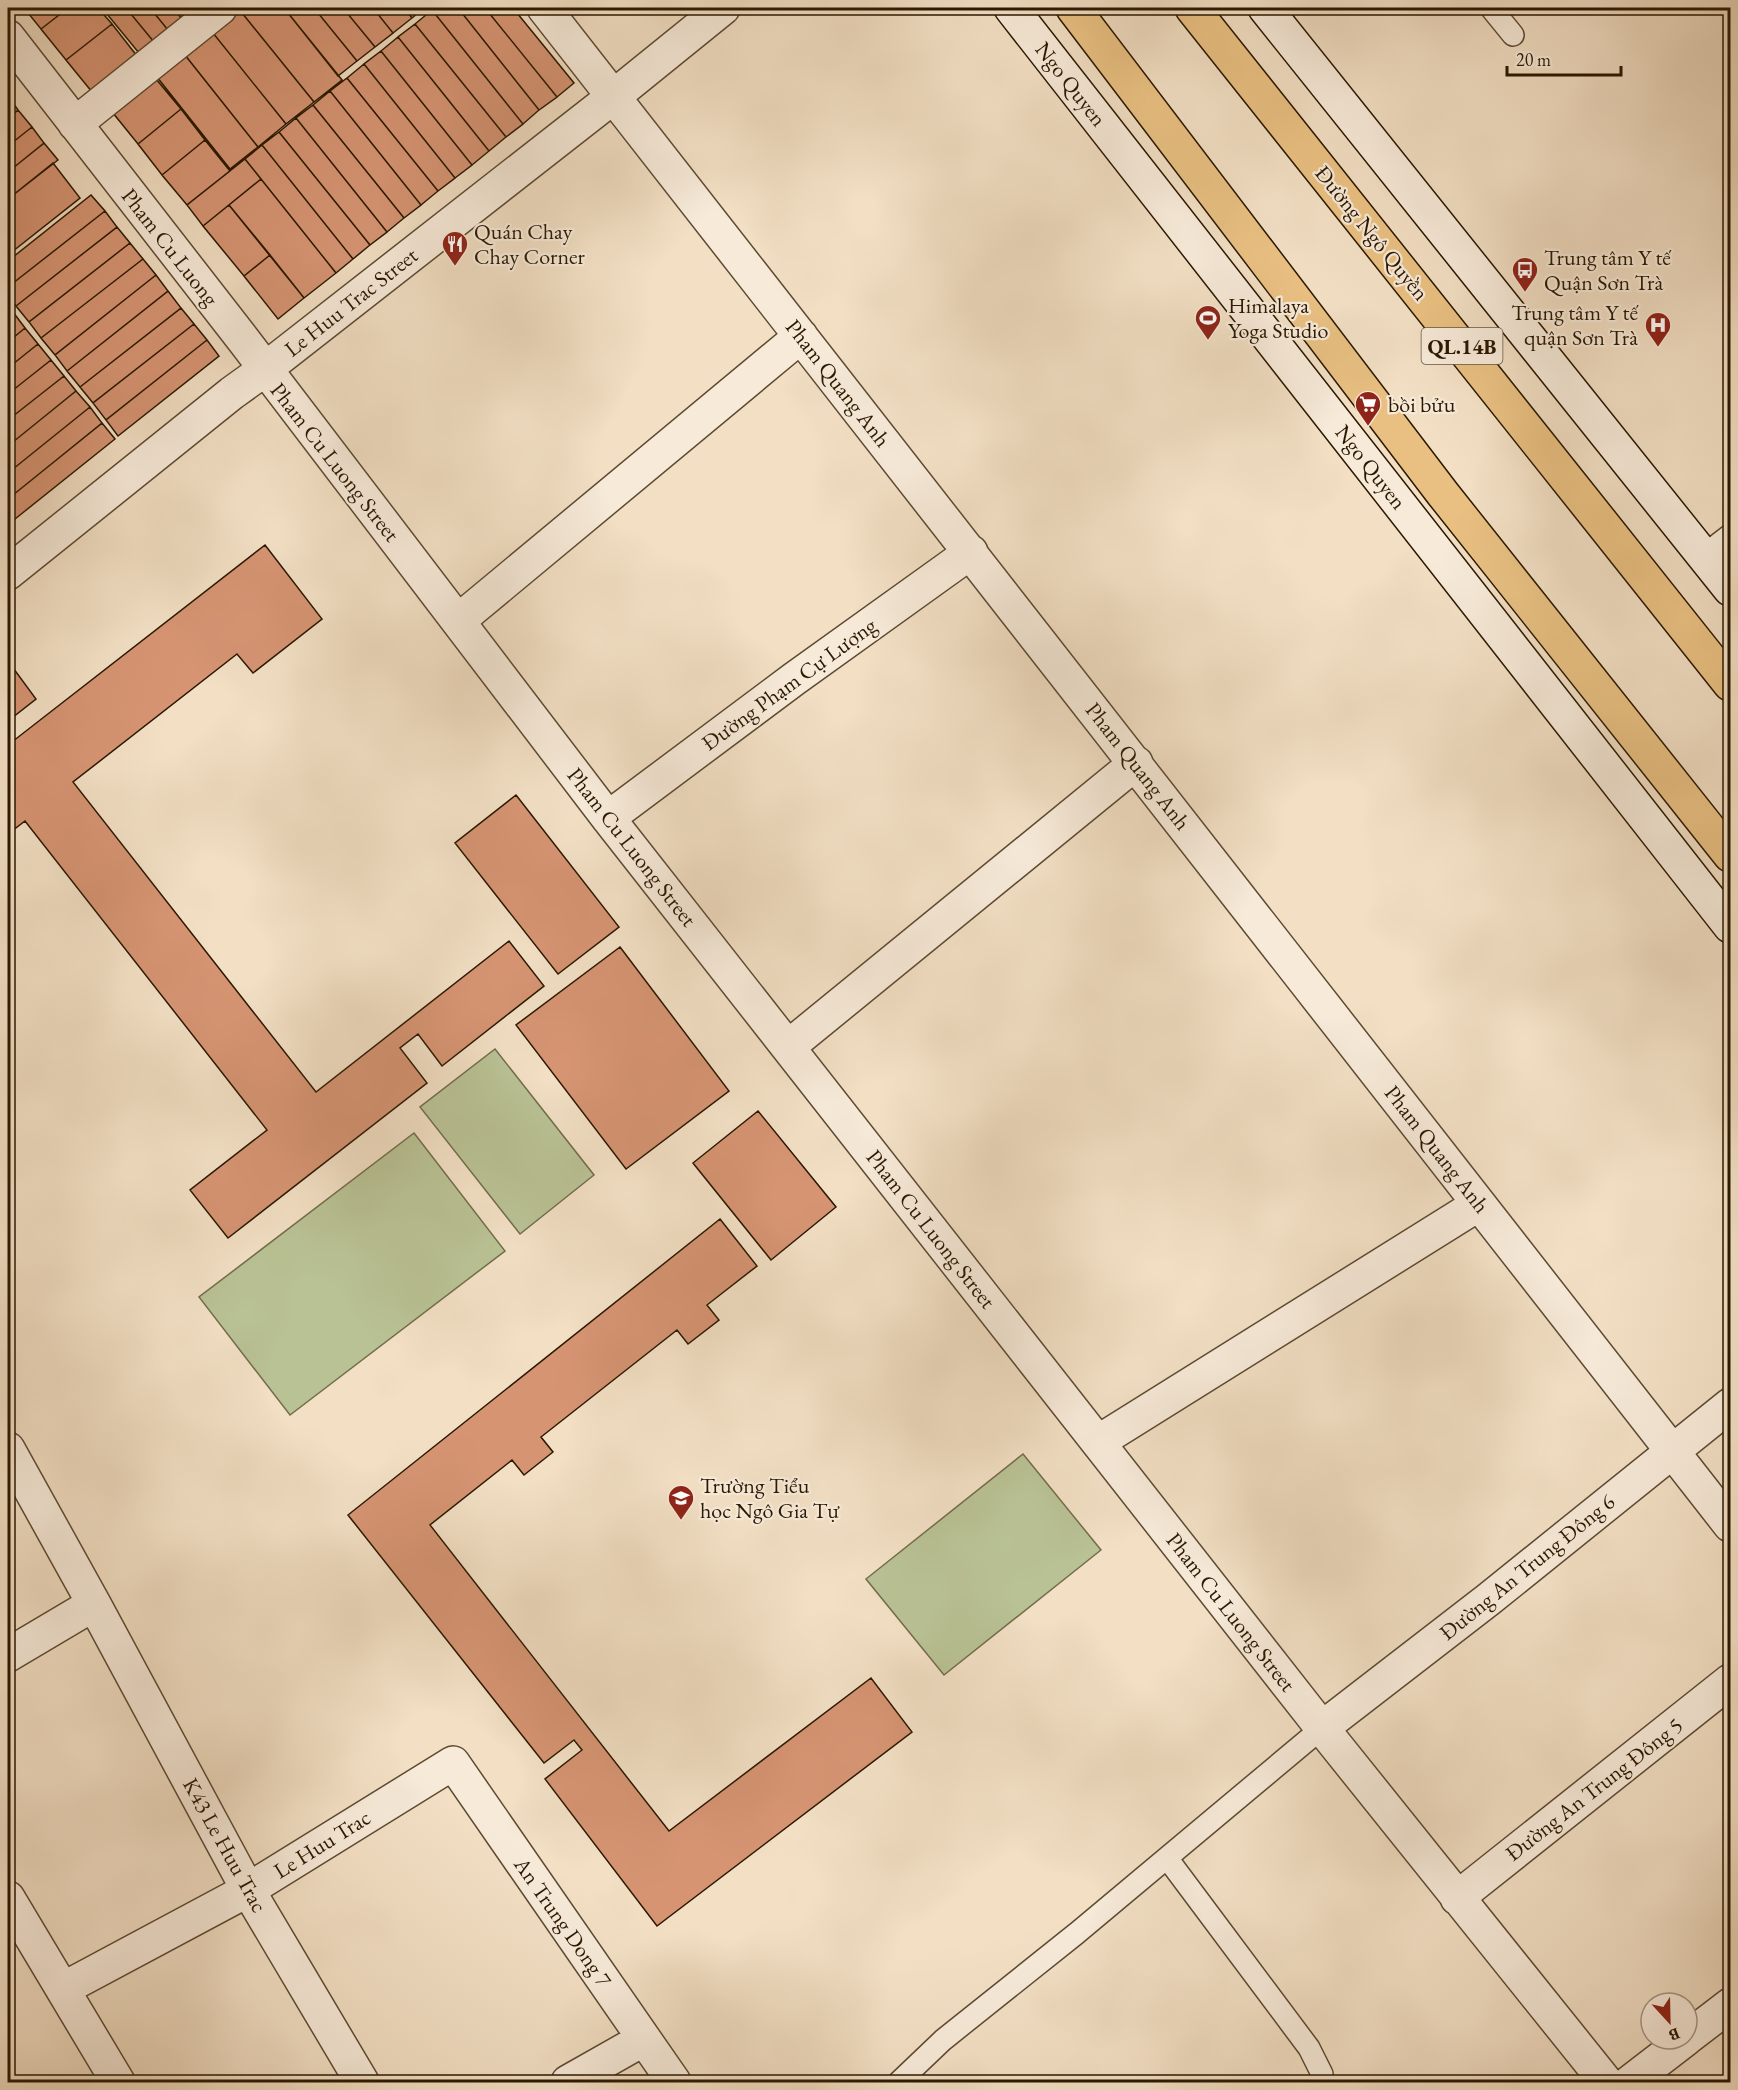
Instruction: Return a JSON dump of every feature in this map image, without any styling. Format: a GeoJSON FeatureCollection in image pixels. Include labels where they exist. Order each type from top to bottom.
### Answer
{"type":"FeatureCollection","features":[{"type":"Feature","properties":{"kind":"highway","name":"Ngo Quyen"},"geometry":{"type":"LineString","coordinates":[[1073,8],[1443,494],[1731,855]]}},
{"type":"Feature","properties":{"kind":"highway","name":"Đường Ngô Quyền"},"geometry":{"type":"LineString","coordinates":[[1192,8],[1731,684]]}},
{"type":"Feature","properties":{"kind":"street"},"geometry":{"type":"LineString","coordinates":[[75,124],[220,8]]}},
{"type":"Feature","properties":{"kind":"street","name":"Pham Quang Anh"},"geometry":{"type":"LineString","coordinates":[[544,8],[1731,1525]]}},
{"type":"Feature","properties":{"kind":"street","name":"Le Huu Trac Street"},"geometry":{"type":"LineString","coordinates":[[12,562],[264,370],[614,97],[723,8]]}},
{"type":"Feature","properties":{"kind":"street","name":"Ngo Quyen"},"geometry":{"type":"LineString","coordinates":[[1011,8],[1731,926]]}},
{"type":"Feature","properties":{"kind":"street"},"geometry":{"type":"LineString","coordinates":[[1265,8],[1731,589]]}},
{"type":"Feature","properties":{"kind":"street","name":"Pham Cu Luong"},"geometry":{"type":"LineString","coordinates":[[8,37],[264,370]]}},
{"type":"Feature","properties":{"kind":"street"},"geometry":{"type":"LineString","coordinates":[[458,621],[801,336]]}},
{"type":"Feature","properties":{"kind":"street","name":"Pham Cu Luong Street"},"geometry":{"type":"LineString","coordinates":[[264,370],[608,818],[1322,1728],[1606,2082]]}},
{"type":"Feature","properties":{"kind":"street","name":"Đường Phạm Cự Lượng"},"geometry":{"type":"LineString","coordinates":[[608,818],[794,679],[971,552]]}},
{"type":"Feature","properties":{"kind":"street"},"geometry":{"type":"LineString","coordinates":[[788,1047],[1136,763]]}},
{"type":"Feature","properties":{"kind":"street"},"geometry":{"type":"LineString","coordinates":[[1098,1442],[1479,1204]]}},
{"type":"Feature","properties":{"kind":"street","name":"Đường An Trung Đông 6"},"geometry":{"type":"LineString","coordinates":[[1322,1728],[1489,1599],[1731,1405]]}},
{"type":"Feature","properties":{"kind":"street","name":"K43 Le Huu Trac"},"geometry":{"type":"LineString","coordinates":[[8,1449],[248,1890],[362,2082]]}},
{"type":"Feature","properties":{"kind":"street"},"geometry":{"type":"LineString","coordinates":[[8,1655],[94,1604]]}},
{"type":"Feature","properties":{"kind":"street","name":"Đường An Trung Đông 5"},"geometry":{"type":"LineString","coordinates":[[1457,1898],[1731,1681]]}},
{"type":"Feature","properties":{"kind":"street","name":"Le Huu Trac"},"geometry":{"type":"LineString","coordinates":[[63,1989],[248,1890],[453,1763]]}},
{"type":"Feature","properties":{"kind":"street","name":"An Trung Dong 7"},"geometry":{"type":"LineString","coordinates":[[453,1763],[674,2082]]}},
{"type":"Feature","properties":{"kind":"street"},"geometry":{"type":"LineString","coordinates":[[8,1898],[118,2082]]}},
{"type":"Feature","properties":{"kind":"street"},"geometry":{"type":"LineString","coordinates":[[1699,2030],[1731,2005]]}},
{"type":"Feature","properties":{"kind":"street"},"geometry":{"type":"LineString","coordinates":[[568,2082],[644,2039]]}},
{"type":"Feature","properties":{"kind":"street"},"geometry":{"type":"LineString","coordinates":[[1630,2082],[1671,2051]]}},
{"type":"Feature","properties":{"kind":"lane"},"geometry":{"type":"LineString","coordinates":[[1491,8],[1513,35]]}},
{"type":"Feature","properties":{"kind":"lane"},"geometry":{"type":"LineString","coordinates":[[1704,555],[1731,535]]}},
{"type":"Feature","properties":{"kind":"lane"},"geometry":{"type":"LineString","coordinates":[[899,2082],[943,2040],[1167,1858],[1322,1728]]}},
{"type":"Feature","properties":{"kind":"lane"},"geometry":{"type":"LineString","coordinates":[[1167,1858],[1309,2048],[1322,2074],[1321,2082]]}},
{"type":"Feature","properties":{"kind":"green space"},"geometry":{"type":"Polygon","coordinates":[[[495,1049],[594,1175],[520,1234],[420,1107],[495,1049]]]}},
{"type":"Feature","properties":{"kind":"green space"},"geometry":{"type":"Polygon","coordinates":[[[414,1133],[505,1251],[290,1415],[199,1297],[414,1133]]]}},
{"type":"Feature","properties":{"kind":"green space"},"geometry":{"type":"Polygon","coordinates":[[[1023,1454],[1101,1550],[944,1675],[866,1579],[1023,1454]]]}},
{"type":"Feature","properties":{"kind":"building"},"geometry":{"type":"Polygon","coordinates":[[[24,8],[68,8],[41,29],[24,8]]]}},
{"type":"Feature","properties":{"kind":"building"},"geometry":{"type":"Polygon","coordinates":[[[68,8],[98,8],[112,24],[66,60],[41,29],[68,8]]]}},
{"type":"Feature","properties":{"kind":"building"},"geometry":{"type":"Polygon","coordinates":[[[102,8],[126,8],[154,42],[139,53],[102,8]]]}},
{"type":"Feature","properties":{"kind":"building"},"geometry":{"type":"Polygon","coordinates":[[[126,8],[150,8],[168,30],[154,42],[126,8]]]}},
{"type":"Feature","properties":{"kind":"building"},"geometry":{"type":"Polygon","coordinates":[[[150,8],[173,8],[182,19],[168,30],[150,8]]]}},
{"type":"Feature","properties":{"kind":"building"},"geometry":{"type":"Polygon","coordinates":[[[173,8],[197,8],[182,19],[173,8]]]}},
{"type":"Feature","properties":{"kind":"building"},"geometry":{"type":"Polygon","coordinates":[[[238,8],[314,102],[286,124],[209,28],[238,8]]]}},
{"type":"Feature","properties":{"kind":"building"},"geometry":{"type":"Polygon","coordinates":[[[238,8],[284,8],[342,80],[314,102],[238,8]]]}},
{"type":"Feature","properties":{"kind":"building"},"geometry":{"type":"Polygon","coordinates":[[[284,8],[314,8],[357,61],[338,76],[284,8]]]}},
{"type":"Feature","properties":{"kind":"building"},"geometry":{"type":"Polygon","coordinates":[[[314,8],[343,8],[375,47],[357,61],[314,8]]]}},
{"type":"Feature","properties":{"kind":"building"},"geometry":{"type":"Polygon","coordinates":[[[343,8],[373,8],[393,33],[375,47],[343,8]]]}},
{"type":"Feature","properties":{"kind":"building"},"geometry":{"type":"Polygon","coordinates":[[[373,8],[404,8],[412,18],[393,33],[373,8]]]}},
{"type":"Feature","properties":{"kind":"building"},"geometry":{"type":"Polygon","coordinates":[[[404,8],[424,8],[412,18],[404,8]]]}},
{"type":"Feature","properties":{"kind":"building"},"geometry":{"type":"Polygon","coordinates":[[[458,8],[539,110],[523,124],[432,10],[458,8]]]}},
{"type":"Feature","properties":{"kind":"building"},"geometry":{"type":"Polygon","coordinates":[[[458,8],[485,8],[557,97],[539,110],[458,8]]]}},
{"type":"Feature","properties":{"kind":"building"},"geometry":{"type":"Polygon","coordinates":[[[485,8],[513,8],[574,83],[557,97],[485,8]]]}},
{"type":"Feature","properties":{"kind":"building"},"geometry":{"type":"Polygon","coordinates":[[[432,10],[523,124],[506,137],[415,24],[432,10]]]}},
{"type":"Feature","properties":{"kind":"building"},"geometry":{"type":"Polygon","coordinates":[[[112,24],[137,56],[92,92],[66,60],[112,24]]]}},
{"type":"Feature","properties":{"kind":"building"},"geometry":{"type":"Polygon","coordinates":[[[415,24],[506,137],[489,151],[398,37],[415,24]]]}},
{"type":"Feature","properties":{"kind":"building"},"geometry":{"type":"Polygon","coordinates":[[[209,28],[286,124],[258,147],[181,50],[209,28]]]}},
{"type":"Feature","properties":{"kind":"building"},"geometry":{"type":"Polygon","coordinates":[[[398,37],[489,151],[472,165],[381,51],[398,37]]]}},
{"type":"Feature","properties":{"kind":"building"},"geometry":{"type":"Polygon","coordinates":[[[181,50],[258,147],[230,169],[153,72],[181,50]]]}},
{"type":"Feature","properties":{"kind":"building"},"geometry":{"type":"Polygon","coordinates":[[[381,51],[472,165],[455,178],[364,64],[381,51]]]}},
{"type":"Feature","properties":{"kind":"building"},"geometry":{"type":"Polygon","coordinates":[[[364,64],[455,178],[438,191],[347,78],[364,64]]]}},
{"type":"Feature","properties":{"kind":"building"},"geometry":{"type":"Polygon","coordinates":[[[347,78],[438,191],[421,205],[330,91],[347,78]]]}},
{"type":"Feature","properties":{"kind":"building"},"geometry":{"type":"Polygon","coordinates":[[[156,79],[181,109],[138,144],[113,113],[156,79]]]}},
{"type":"Feature","properties":{"kind":"building"},"geometry":{"type":"Polygon","coordinates":[[[330,91],[421,205],[404,218],[313,105],[330,91]]]}},
{"type":"Feature","properties":{"kind":"building"},"geometry":{"type":"Polygon","coordinates":[[[8,96],[18,110],[8,119],[8,96]]]}},
{"type":"Feature","properties":{"kind":"building"},"geometry":{"type":"Polygon","coordinates":[[[313,105],[404,218],[387,232],[296,118],[313,105]]]}},
{"type":"Feature","properties":{"kind":"building"},"geometry":{"type":"Polygon","coordinates":[[[181,109],[205,140],[162,175],[138,144],[181,109]]]}},
{"type":"Feature","properties":{"kind":"building"},"geometry":{"type":"Polygon","coordinates":[[[18,110],[32,127],[8,146],[8,119],[18,110]]]}},
{"type":"Feature","properties":{"kind":"building"},"geometry":{"type":"Polygon","coordinates":[[[296,118],[387,232],[370,245],[279,132],[296,118]]]}},
{"type":"Feature","properties":{"kind":"building"},"geometry":{"type":"Polygon","coordinates":[[[32,127],[44,143],[8,172],[8,146],[32,127]]]}},
{"type":"Feature","properties":{"kind":"building"},"geometry":{"type":"Polygon","coordinates":[[[279,132],[370,245],[353,259],[262,145],[279,132]]]}},
{"type":"Feature","properties":{"kind":"building"},"geometry":{"type":"Polygon","coordinates":[[[205,140],[230,171],[187,205],[162,175],[205,140]]]}},
{"type":"Feature","properties":{"kind":"building"},"geometry":{"type":"Polygon","coordinates":[[[44,143],[58,160],[8,199],[8,172],[44,143]]]}},
{"type":"Feature","properties":{"kind":"building"},"geometry":{"type":"Polygon","coordinates":[[[262,145],[353,259],[336,273],[245,159],[262,145]]]}},
{"type":"Feature","properties":{"kind":"building"},"geometry":{"type":"Polygon","coordinates":[[[245,159],[261,179],[203,226],[187,205],[245,159]]]}},
{"type":"Feature","properties":{"kind":"building"},"geometry":{"type":"Polygon","coordinates":[[[53,163],[80,198],[8,255],[8,199],[53,163]]]}},
{"type":"Feature","properties":{"kind":"building"},"geometry":{"type":"Polygon","coordinates":[[[261,179],[336,273],[304,298],[229,205],[261,179]]]}},
{"type":"Feature","properties":{"kind":"building"},"geometry":{"type":"Polygon","coordinates":[[[91,195],[105,211],[8,287],[8,261],[91,195]]]}},
{"type":"Feature","properties":{"kind":"building"},"geometry":{"type":"Polygon","coordinates":[[[229,205],[270,255],[244,276],[203,226],[229,205]]]}},
{"type":"Feature","properties":{"kind":"building"},"geometry":{"type":"Polygon","coordinates":[[[105,211],[117,227],[16,306],[8,296],[8,287],[105,211]]]}},
{"type":"Feature","properties":{"kind":"building"},"geometry":{"type":"Polygon","coordinates":[[[117,227],[130,243],[29,322],[16,306],[117,227]]]}},
{"type":"Feature","properties":{"kind":"building"},"geometry":{"type":"Polygon","coordinates":[[[130,243],[143,259],[41,338],[29,322],[130,243]]]}},
{"type":"Feature","properties":{"kind":"building"},"geometry":{"type":"Polygon","coordinates":[[[270,255],[304,298],[278,319],[244,276],[270,255]]]}},
{"type":"Feature","properties":{"kind":"building"},"geometry":{"type":"Polygon","coordinates":[[[143,259],[156,275],[55,355],[41,338],[143,259]]]}},
{"type":"Feature","properties":{"kind":"building"},"geometry":{"type":"Polygon","coordinates":[[[156,275],[168,291],[67,371],[55,355],[156,275]]]}},
{"type":"Feature","properties":{"kind":"building"},"geometry":{"type":"Polygon","coordinates":[[[168,291],[181,308],[80,387],[67,371],[168,291]]]}},
{"type":"Feature","properties":{"kind":"building"},"geometry":{"type":"Polygon","coordinates":[[[181,308],[194,324],[93,403],[80,387],[181,308]]]}},
{"type":"Feature","properties":{"kind":"building"},"geometry":{"type":"Polygon","coordinates":[[[13,312],[25,328],[8,342],[8,316],[13,312]]]}},
{"type":"Feature","properties":{"kind":"building"},"geometry":{"type":"Polygon","coordinates":[[[194,324],[207,340],[106,420],[93,403],[194,324]]]}},
{"type":"Feature","properties":{"kind":"building"},"geometry":{"type":"Polygon","coordinates":[[[25,328],[38,344],[8,368],[8,342],[25,328]]]}},
{"type":"Feature","properties":{"kind":"building"},"geometry":{"type":"Polygon","coordinates":[[[207,340],[219,356],[118,436],[106,420],[207,340]]]}},
{"type":"Feature","properties":{"kind":"building"},"geometry":{"type":"Polygon","coordinates":[[[38,344],[51,360],[8,394],[8,368],[38,344]]]}},
{"type":"Feature","properties":{"kind":"building"},"geometry":{"type":"Polygon","coordinates":[[[51,360],[64,376],[8,420],[8,394],[51,360]]]}},
{"type":"Feature","properties":{"kind":"building"},"geometry":{"type":"Polygon","coordinates":[[[64,376],[76,391],[8,446],[8,420],[64,376]]]}},
{"type":"Feature","properties":{"kind":"building"},"geometry":{"type":"Polygon","coordinates":[[[76,391],[90,407],[8,473],[8,446],[76,391]]]}},
{"type":"Feature","properties":{"kind":"building"},"geometry":{"type":"Polygon","coordinates":[[[90,407],[102,423],[8,499],[8,473],[90,407]]]}},
{"type":"Feature","properties":{"kind":"building"},"geometry":{"type":"Polygon","coordinates":[[[102,423],[115,439],[15,519],[8,510],[8,499],[102,423]]]}},
{"type":"Feature","properties":{"kind":"building"},"geometry":{"type":"Polygon","coordinates":[[[265,545],[322,619],[253,673],[237,654],[73,782],[316,1092],[509,941],[544,986],[442,1066],[418,1034],[400,1048],[427,1083],[228,1238],[190,1190],[267,1130],[25,821],[8,834],[8,745],[265,545]]]}},
{"type":"Feature","properties":{"kind":"building"},"geometry":{"type":"Polygon","coordinates":[[[8,661],[36,699],[8,721],[8,661]]]}},
{"type":"Feature","properties":{"kind":"building"},"geometry":{"type":"Polygon","coordinates":[[[516,795],[619,927],[558,974],[455,843],[516,795]]]}},
{"type":"Feature","properties":{"kind":"building"},"geometry":{"type":"Polygon","coordinates":[[[620,947],[729,1091],[626,1169],[516,1025],[620,947]]]}},
{"type":"Feature","properties":{"kind":"building"},"geometry":{"type":"Polygon","coordinates":[[[758,1111],[836,1207],[771,1260],[693,1163],[758,1111]]]}},
{"type":"Feature","properties":{"kind":"building"},"geometry":{"type":"Polygon","coordinates":[[[720,1219],[757,1266],[707,1305],[719,1320],[688,1344],[677,1330],[541,1437],[553,1452],[524,1475],[512,1460],[430,1525],[669,1831],[871,1678],[912,1732],[657,1926],[545,1779],[582,1750],[574,1740],[544,1763],[348,1515],[720,1219]]]}},
{"type":"Feature","properties":{"kind":"place","name":"Quán Chay Chay Corner"},"geometry":{"type":"Point","coordinates":[455,267]}},
{"type":"Feature","properties":{"kind":"place","name":"Trung tâm Y tế Quận Sơn Trà"},"geometry":{"type":"Point","coordinates":[1525,293]}},
{"type":"Feature","properties":{"kind":"place","name":"Himalaya Yoga Studio"},"geometry":{"type":"Point","coordinates":[1208,341]}},
{"type":"Feature","properties":{"kind":"place","name":"Trung tâm Y tế quận Sơn Trà"},"geometry":{"type":"Point","coordinates":[1658,348]}},
{"type":"Feature","properties":{"kind":"place","name":"bồi bửu"},"geometry":{"type":"Point","coordinates":[1368,427]}},
{"type":"Feature","properties":{"kind":"place","name":"Trường Tiểu học Ngô Gia Tự"},"geometry":{"type":"Point","coordinates":[681,1521]}}]}
